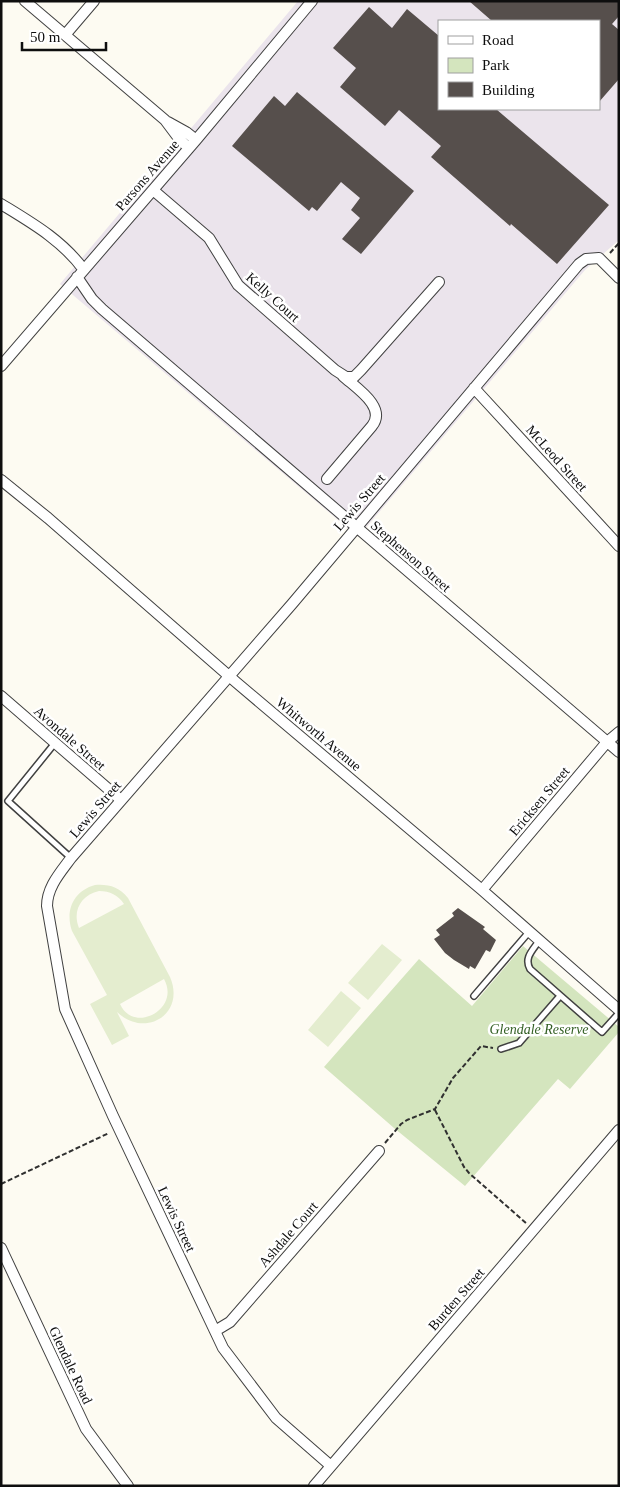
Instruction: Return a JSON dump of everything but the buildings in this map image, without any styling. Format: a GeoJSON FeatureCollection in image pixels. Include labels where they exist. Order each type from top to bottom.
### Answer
{"type":"FeatureCollection","features":[{"type":"Feature","properties":{"kind":"street"},"geometry":{"type":"LineString","coordinates":[[25,1],[165,120],[186,132],[192,144]]}},
{"type":"Feature","properties":{"kind":"street"},"geometry":{"type":"LineString","coordinates":[[65,35],[94,1]]}},
{"type":"Feature","properties":{"kind":"street","name":"Parsons Avenue"},"geometry":{"type":"LineString","coordinates":[[1,366],[153,190],[312,1]]}},
{"type":"Feature","properties":{"kind":"street","name":"Kelly Court"},"geometry":{"type":"LineString","coordinates":[[153,190],[209,238],[238,285],[342,375],[376,409],[376,421],[327,479]]}},
{"type":"Feature","properties":{"kind":"street","name":"Stephenson Street"},"geometry":{"type":"LineString","coordinates":[[1,204],[46,232],[69,252],[81,273],[92,299],[102,309],[619,752]]}},
{"type":"Feature","properties":{"kind":"street","name":"Lewis Street"},"geometry":{"type":"LineString","coordinates":[[331,1466],[276,1418],[223,1348],[113,1116],[65,1009],[46,895],[71,858],[292,604],[579,264],[586,259],[595,257],[602,260],[619,278]]}},
{"type":"Feature","properties":{"kind":"street"},"geometry":{"type":"LineString","coordinates":[[342,375],[354,377],[439,282]]}},
{"type":"Feature","properties":{"kind":"street","name":"McLeod Street"},"geometry":{"type":"LineString","coordinates":[[474,388],[619,546]]}},
{"type":"Feature","properties":{"kind":"street","name":"Whitworth Avenue"},"geometry":{"type":"LineString","coordinates":[[1,480],[48,518],[228,676],[482,890],[619,1011]]}},
{"type":"Feature","properties":{"kind":"street","name":"Avondale Street"},"geometry":{"type":"LineString","coordinates":[[1,696],[121,800]]}},
{"type":"Feature","properties":{"kind":"street","name":"Ericksen Street"},"geometry":{"type":"LineString","coordinates":[[482,890],[607,742],[619,732]]}},
{"type":"Feature","properties":{"kind":"street","name":"Burden Street"},"geometry":{"type":"LineString","coordinates":[[314,1486],[619,1130]]}},
{"type":"Feature","properties":{"kind":"street","name":"Ashdale Court"},"geometry":{"type":"LineString","coordinates":[[215,1331],[230,1322],[379,1150]]}},
{"type":"Feature","properties":{"kind":"street","name":"Glendale Road"},"geometry":{"type":"LineString","coordinates":[[1,1248],[86,1429],[128,1486]]}},
{"type":"Feature","properties":{"kind":"lane"},"geometry":{"type":"LineString","coordinates":[[55,743],[8,801],[71,858]]}},
{"type":"Feature","properties":{"kind":"lane"},"geometry":{"type":"LineString","coordinates":[[474,996],[529,932]]}},
{"type":"Feature","properties":{"kind":"lane"},"geometry":{"type":"LineString","coordinates":[[539,941],[529,954],[527,964],[530,970],[602,1032],[619,1011]]}},
{"type":"Feature","properties":{"kind":"lane"},"geometry":{"type":"LineString","coordinates":[[501,1048],[518,1043],[560,996]]}},
{"type":"Feature","properties":{"kind":"path"},"geometry":{"type":"LineString","coordinates":[[607,256],[619,243]]}},
{"type":"Feature","properties":{"kind":"path"},"geometry":{"type":"LineString","coordinates":[[379,1150],[401,1124],[435,1109],[453,1078],[481,1046],[501,1048]]}},
{"type":"Feature","properties":{"kind":"path"},"geometry":{"type":"LineString","coordinates":[[435,1109],[464,1167],[533,1230]]}},
{"type":"Feature","properties":{"kind":"path"},"geometry":{"type":"LineString","coordinates":[[1,1184],[109,1133]]}},
{"type":"Feature","properties":{"kind":"shaded area"},"geometry":{"type":"Polygon","coordinates":[[[298,1],[619,1],[619,240],[585,270],[358,537],[60,284],[298,1]]]}},
{"type":"Feature","properties":{"kind":"green space"},"geometry":{"type":"Polygon","coordinates":[[[95,885],[105,885],[121,891],[128,898],[170,977],[173,990],[172,1002],[168,1011],[160,1019],[150,1023],[128,1020],[117,1012],[129,1036],[112,1045],[90,1004],[107,995],[70,924],[70,909],[76,897],[87,888],[95,885]],[[99,891],[87,896],[80,905],[77,916],[79,928],[124,904],[113,894],[99,891]],[[164,979],[120,1004],[126,1013],[135,1017],[144,1017],[153,1014],[161,1008],[166,1000],[168,990],[164,979]]]}},
{"type":"Feature","properties":{"kind":"green space"},"geometry":{"type":"Polygon","coordinates":[[[382,944],[402,960],[368,1000],[348,983],[382,944]]]}},
{"type":"Feature","properties":{"kind":"green space","name":"Glendale Reserve"},"geometry":{"type":"Polygon","coordinates":[[[523,946],[619,1027],[619,1032],[570,1089],[558,1079],[465,1186],[324,1067],[419,959],[472,1006],[523,946]]]}},
{"type":"Feature","properties":{"kind":"green space"},"geometry":{"type":"Polygon","coordinates":[[[341,991],[361,1008],[328,1047],[308,1030],[341,991]]]}}]}
